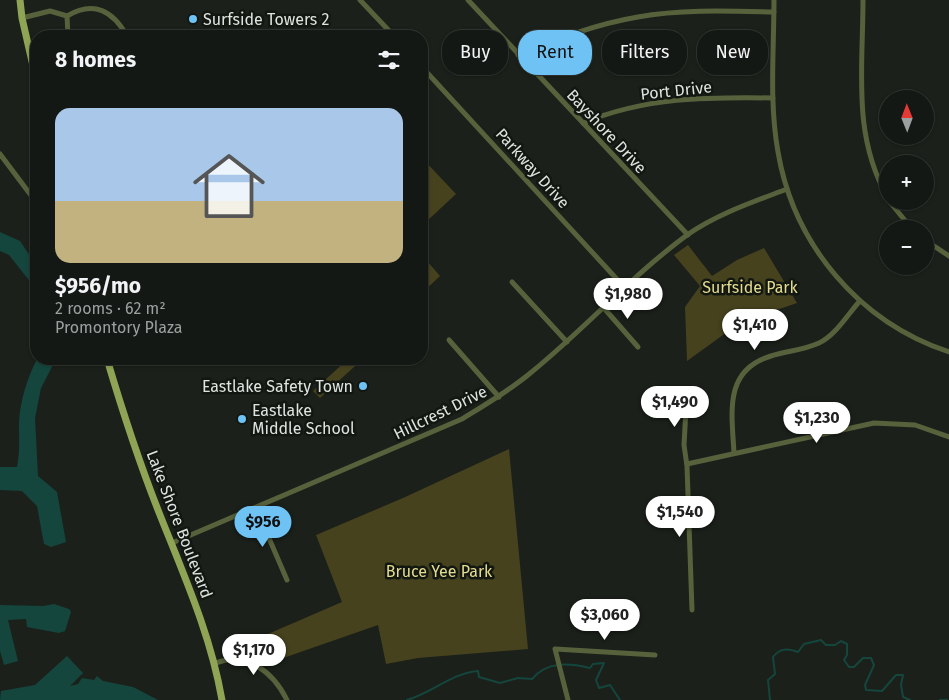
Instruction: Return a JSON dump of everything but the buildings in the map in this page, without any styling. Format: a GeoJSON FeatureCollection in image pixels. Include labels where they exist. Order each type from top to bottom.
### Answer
{"type":"FeatureCollection","features":[{"type":"Feature","properties":{"kind":"main road"},"geometry":{"type":"LineString","coordinates":[[20,0],[30,53]]}},
{"type":"Feature","properties":{"kind":"main road","name":"Lake Shore Boulevard"},"geometry":{"type":"LineString","coordinates":[[109,365],[148,481],[216,663],[222,700]]}},
{"type":"Feature","properties":{"kind":"street"},"geometry":{"type":"LineString","coordinates":[[360,0],[388,30]]}},
{"type":"Feature","properties":{"kind":"street","name":"Bayshore Drive"},"geometry":{"type":"LineString","coordinates":[[468,0],[518,55]]}},
{"type":"Feature","properties":{"kind":"street"},"geometry":{"type":"LineString","coordinates":[[774,0],[773,98],[777,150],[786,189],[798,217],[821,258],[859,302],[909,336],[949,352]]}},
{"type":"Feature","properties":{"kind":"street"},"geometry":{"type":"LineString","coordinates":[[863,0],[862,122],[869,157],[879,179]]}},
{"type":"Feature","properties":{"kind":"street"},"geometry":{"type":"LineString","coordinates":[[68,16],[86,4],[94,3],[106,7],[115,15],[124,30]]}},
{"type":"Feature","properties":{"kind":"street"},"geometry":{"type":"LineString","coordinates":[[22,18],[50,10],[68,16]]}},
{"type":"Feature","properties":{"kind":"street"},"geometry":{"type":"LineString","coordinates":[[586,30],[639,16],[693,11],[774,12]]}},
{"type":"Feature","properties":{"kind":"street"},"geometry":{"type":"LineString","coordinates":[[68,16],[68,30]]}},
{"type":"Feature","properties":{"kind":"street","name":"Parkway Drive"},"geometry":{"type":"LineString","coordinates":[[428,74],[625,288]]}},
{"type":"Feature","properties":{"kind":"street","name":"Bayshore Drive"},"geometry":{"type":"LineString","coordinates":[[537,75],[688,235]]}},
{"type":"Feature","properties":{"kind":"street","name":"Port Drive"},"geometry":{"type":"LineString","coordinates":[[583,123],[609,112],[644,104],[691,98],[773,98]]}},
{"type":"Feature","properties":{"kind":"street"},"geometry":{"type":"LineString","coordinates":[[0,154],[30,194]]}},
{"type":"Feature","properties":{"kind":"street","name":"Hillcrest Drive"},"geometry":{"type":"LineString","coordinates":[[172,543],[462,419],[499,397],[567,342],[603,307],[688,235],[726,212],[786,189]]}},
{"type":"Feature","properties":{"kind":"street"},"geometry":{"type":"LineString","coordinates":[[897,210],[905,220]]}},
{"type":"Feature","properties":{"kind":"street"},"geometry":{"type":"LineString","coordinates":[[934,246],[949,256]]}},
{"type":"Feature","properties":{"kind":"street"},"geometry":{"type":"LineString","coordinates":[[512,282],[567,342]]}},
{"type":"Feature","properties":{"kind":"street"},"geometry":{"type":"LineString","coordinates":[[734,453],[732,398],[738,379],[751,365],[762,359],[821,343],[859,302]]}},
{"type":"Feature","properties":{"kind":"street"},"geometry":{"type":"LineString","coordinates":[[603,307],[638,347]]}},
{"type":"Feature","properties":{"kind":"street"},"geometry":{"type":"LineString","coordinates":[[449,340],[499,397]]}},
{"type":"Feature","properties":{"kind":"street"},"geometry":{"type":"LineString","coordinates":[[687,391],[684,445],[687,464],[692,610]]}},
{"type":"Feature","properties":{"kind":"street"},"geometry":{"type":"LineString","coordinates":[[687,464],[874,422],[915,426],[949,437]]}},
{"type":"Feature","properties":{"kind":"street"},"geometry":{"type":"LineString","coordinates":[[256,508],[287,580]]}},
{"type":"Feature","properties":{"kind":"street"},"geometry":{"type":"LineString","coordinates":[[568,700],[556,659],[555,649],[655,655]]}},
{"type":"Feature","properties":{"kind":"street"},"geometry":{"type":"LineString","coordinates":[[216,663],[228,658],[256,665],[273,678],[286,700]]}},
{"type":"Feature","properties":{"kind":"green space"},"geometry":{"type":"Polygon","coordinates":[[[428,164],[456,194],[428,220],[428,164]]]}},
{"type":"Feature","properties":{"kind":"green space","name":"Surfside Park"},"geometry":{"type":"Polygon","coordinates":[[[688,245],[712,276],[737,260],[764,248],[797,303],[736,324],[687,361],[685,307],[700,286],[674,255],[688,245]]]}},
{"type":"Feature","properties":{"kind":"green space"},"geometry":{"type":"Polygon","coordinates":[[[428,262],[440,276],[428,287],[428,262]]]}},
{"type":"Feature","properties":{"kind":"green space"},"geometry":{"type":"Polygon","coordinates":[[[341,365],[355,366],[320,398],[313,391],[341,365]]]}},
{"type":"Feature","properties":{"kind":"green space","name":"Bruce Yee Park"},"geometry":{"type":"Polygon","coordinates":[[[509,449],[528,649],[418,658],[386,664],[378,625],[269,663],[247,643],[342,602],[316,535],[403,498],[509,449]]]}},
{"type":"Feature","properties":{"kind":"water"},"geometry":{"type":"Polygon","coordinates":[[[0,232],[20,241],[30,256],[30,281],[9,255],[0,251],[0,232]]]}},
{"type":"Feature","properties":{"kind":"water"},"geometry":{"type":"Polygon","coordinates":[[[34,365],[53,365],[41,388],[35,418],[38,476],[57,492],[66,542],[51,547],[44,544],[37,506],[22,491],[0,490],[0,467],[17,467],[19,423],[22,398],[34,365]]]}},
{"type":"Feature","properties":{"kind":"water"},"geometry":{"type":"Polygon","coordinates":[[[54,604],[69,609],[71,612],[65,631],[59,633],[27,627],[26,619],[8,620],[18,661],[4,665],[0,651],[0,605],[43,606],[54,604]]]}},
{"type":"Feature","properties":{"kind":"water"},"geometry":{"type":"Polygon","coordinates":[[[67,656],[83,673],[70,686],[78,684],[82,678],[94,680],[97,676],[103,681],[133,687],[158,700],[0,700],[1,691],[35,685],[67,656]]]}},
{"type":"Feature","properties":{"kind":"waterway"},"geometry":{"type":"LineString","coordinates":[[770,700],[768,680],[775,674],[773,657],[778,652],[784,650],[798,652],[804,644],[821,640],[826,645],[835,645],[841,641],[847,644],[847,655],[844,660],[849,667],[854,667],[863,658],[871,658],[874,665],[865,685],[866,690],[882,691],[896,675],[903,675],[901,685],[903,697],[910,700]]}},
{"type":"Feature","properties":{"kind":"waterway"},"geometry":{"type":"LineString","coordinates":[[407,700],[459,675],[478,671],[479,677],[500,683],[518,678],[532,679],[538,673],[551,666],[574,665],[590,668],[593,664],[604,663],[596,680],[599,688],[610,685],[620,700]]}},
{"type":"Feature","properties":{"kind":"waterway"},"geometry":{"type":"LineString","coordinates":[[940,700],[947,700]]}},
{"type":"Feature","properties":{"kind":"place","name":"Surfside Towers 2"},"geometry":{"type":"Point","coordinates":[193,19]}},
{"type":"Feature","properties":{"kind":"place","name":"Eastlake Safety Town"},"geometry":{"type":"Point","coordinates":[363,386]}},
{"type":"Feature","properties":{"kind":"place","name":"Eastlake Middle School"},"geometry":{"type":"Point","coordinates":[242,419]}}]}
